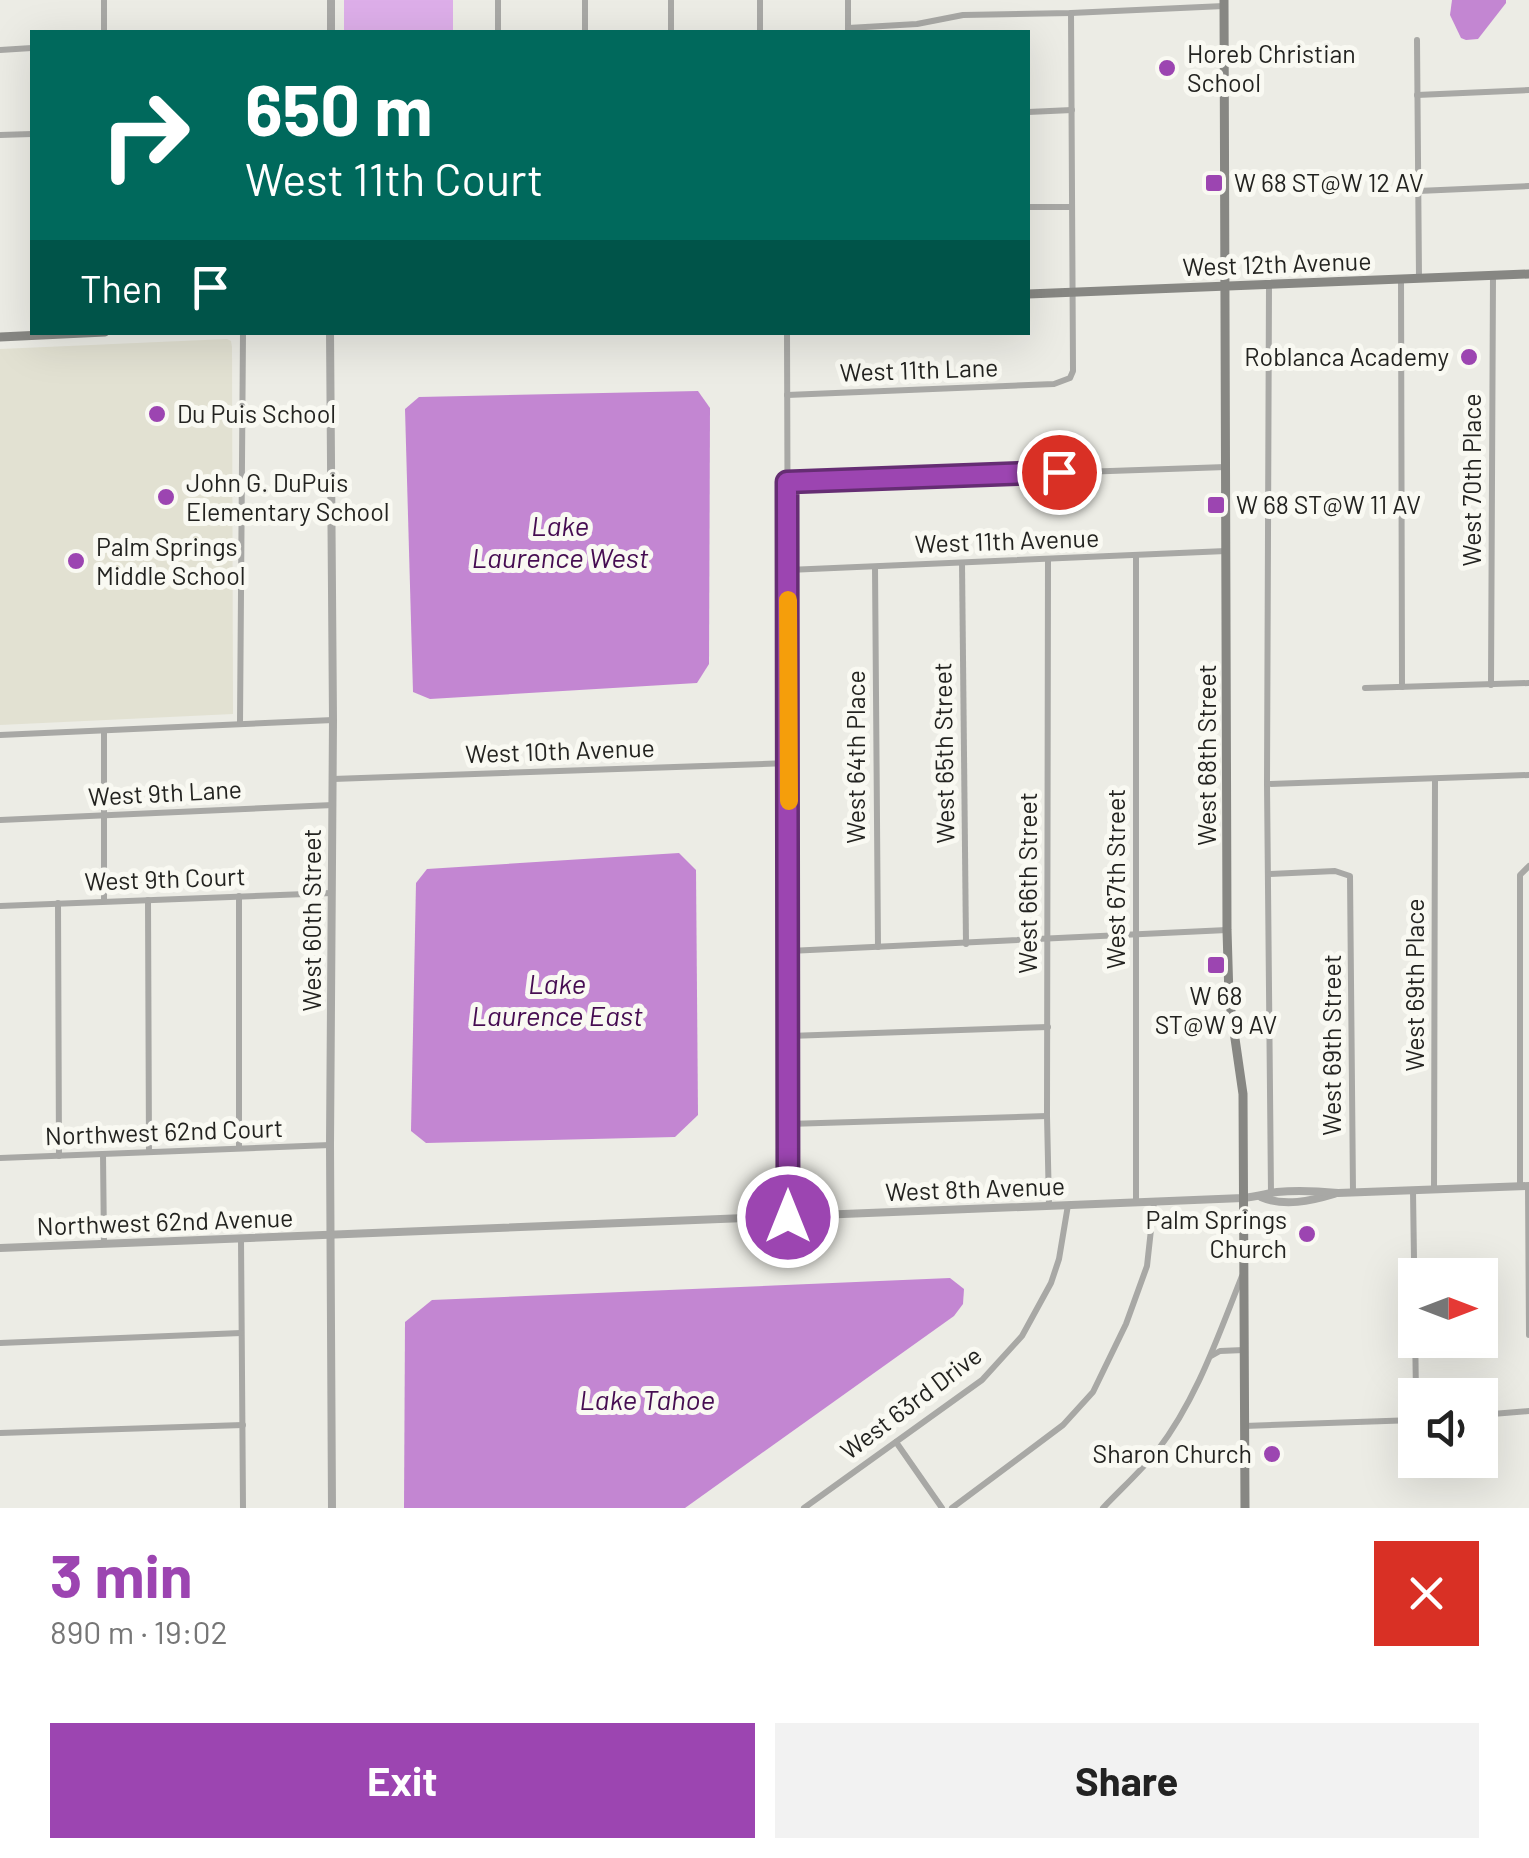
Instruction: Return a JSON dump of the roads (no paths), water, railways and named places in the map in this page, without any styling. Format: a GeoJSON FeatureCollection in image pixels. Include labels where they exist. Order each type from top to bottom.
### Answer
{"type":"FeatureCollection","features":[{"type":"Feature","properties":{"kind":"main road","name":"West 68th Street"},"geometry":{"type":"LineString","coordinates":[[1224,3],[1227,930],[1229,997],[1243,1094],[1245,1508]]}},
{"type":"Feature","properties":{"kind":"main road","name":"West 12th Avenue"},"geometry":{"type":"LineString","coordinates":[[1030,294],[1529,274]]}},
{"type":"Feature","properties":{"kind":"main road"},"geometry":{"type":"LineString","coordinates":[[0,337],[42,335]]}},
{"type":"Feature","properties":{"kind":"street"},"geometry":{"type":"LineString","coordinates":[[104,0],[104,30]]}},
{"type":"Feature","properties":{"kind":"street"},"geometry":{"type":"LineString","coordinates":[[331,0],[331,30]]}},
{"type":"Feature","properties":{"kind":"street"},"geometry":{"type":"LineString","coordinates":[[498,0],[498,30]]}},
{"type":"Feature","properties":{"kind":"street"},"geometry":{"type":"LineString","coordinates":[[584,0],[584,30]]}},
{"type":"Feature","properties":{"kind":"street"},"geometry":{"type":"LineString","coordinates":[[671,0],[671,30]]}},
{"type":"Feature","properties":{"kind":"street"},"geometry":{"type":"LineString","coordinates":[[760,0],[760,30]]}},
{"type":"Feature","properties":{"kind":"street"},"geometry":{"type":"LineString","coordinates":[[848,0],[848,30],[963,15],[1224,3]]}},
{"type":"Feature","properties":{"kind":"street"},"geometry":{"type":"LineString","coordinates":[[1071,13],[1072,292]]}},
{"type":"Feature","properties":{"kind":"street"},"geometry":{"type":"LineString","coordinates":[[1417,40],[1419,278]]}},
{"type":"Feature","properties":{"kind":"street"},"geometry":{"type":"LineString","coordinates":[[0,50],[30,48]]}},
{"type":"Feature","properties":{"kind":"street"},"geometry":{"type":"LineString","coordinates":[[1417,94],[1529,90]]}},
{"type":"Feature","properties":{"kind":"street"},"geometry":{"type":"LineString","coordinates":[[1030,112],[1072,110]]}},
{"type":"Feature","properties":{"kind":"street"},"geometry":{"type":"LineString","coordinates":[[0,135],[30,134]]}},
{"type":"Feature","properties":{"kind":"street"},"geometry":{"type":"LineString","coordinates":[[1418,191],[1529,186]]}},
{"type":"Feature","properties":{"kind":"street"},"geometry":{"type":"LineString","coordinates":[[1030,207],[1072,207]]}},
{"type":"Feature","properties":{"kind":"street","name":"West 70th Place"},"geometry":{"type":"LineString","coordinates":[[1491,685],[1493,276]]}},
{"type":"Feature","properties":{"kind":"street"},"geometry":{"type":"LineString","coordinates":[[1401,279],[1402,687]]}},
{"type":"Feature","properties":{"kind":"street"},"geometry":{"type":"LineString","coordinates":[[1269,284],[1271,1193]]}},
{"type":"Feature","properties":{"kind":"street","name":"West 11th Lane"},"geometry":{"type":"LineString","coordinates":[[787,395],[1054,384],[1070,378],[1072,371],[1072,292]]}},
{"type":"Feature","properties":{"kind":"street"},"geometry":{"type":"LineString","coordinates":[[240,724],[243,335]]}},
{"type":"Feature","properties":{"kind":"street","name":"West 60th Street"},"geometry":{"type":"LineString","coordinates":[[330,335],[332,1508]]}},
{"type":"Feature","properties":{"kind":"street"},"geometry":{"type":"LineString","coordinates":[[786,335],[788,1217]]}},
{"type":"Feature","properties":{"kind":"street"},"geometry":{"type":"LineString","coordinates":[[787,482],[1227,467]]}},
{"type":"Feature","properties":{"kind":"street","name":"West 11th Avenue"},"geometry":{"type":"LineString","coordinates":[[788,570],[1227,551]]}},
{"type":"Feature","properties":{"kind":"street","name":"West 67th Street"},"geometry":{"type":"LineString","coordinates":[[1136,555],[1136,1202]]}},
{"type":"Feature","properties":{"kind":"street","name":"West 66th Street"},"geometry":{"type":"LineString","coordinates":[[1048,560],[1049,1206]]}},
{"type":"Feature","properties":{"kind":"street","name":"West 65th Street"},"geometry":{"type":"LineString","coordinates":[[962,563],[966,944]]}},
{"type":"Feature","properties":{"kind":"street","name":"West 64th Place"},"geometry":{"type":"LineString","coordinates":[[875,566],[878,947]]}},
{"type":"Feature","properties":{"kind":"street"},"geometry":{"type":"LineString","coordinates":[[1365,688],[1529,683]]}},
{"type":"Feature","properties":{"kind":"street"},"geometry":{"type":"LineString","coordinates":[[0,735],[333,720]]}},
{"type":"Feature","properties":{"kind":"street"},"geometry":{"type":"LineString","coordinates":[[104,731],[104,902]]}},
{"type":"Feature","properties":{"kind":"street","name":"West 10th Avenue"},"geometry":{"type":"LineString","coordinates":[[333,779],[789,763]]}},
{"type":"Feature","properties":{"kind":"street"},"geometry":{"type":"LineString","coordinates":[[1268,784],[1529,775]]}},
{"type":"Feature","properties":{"kind":"street","name":"West 69th Place"},"geometry":{"type":"LineString","coordinates":[[1434,1190],[1435,780]]}},
{"type":"Feature","properties":{"kind":"street","name":"West 9th Lane"},"geometry":{"type":"LineString","coordinates":[[0,820],[333,806]]}},
{"type":"Feature","properties":{"kind":"street"},"geometry":{"type":"LineString","coordinates":[[1529,866],[1520,876],[1519,988],[1529,1334]]}},
{"type":"Feature","properties":{"kind":"street","name":"West 69th Street"},"geometry":{"type":"LineString","coordinates":[[1270,874],[1336,870],[1350,876],[1353,1192]]}},
{"type":"Feature","properties":{"kind":"street","name":"West 9th Court"},"geometry":{"type":"LineString","coordinates":[[0,906],[332,893]]}},
{"type":"Feature","properties":{"kind":"street"},"geometry":{"type":"LineString","coordinates":[[238,896],[239,1148]]}},
{"type":"Feature","properties":{"kind":"street"},"geometry":{"type":"LineString","coordinates":[[148,900],[149,1152]]}},
{"type":"Feature","properties":{"kind":"street"},"geometry":{"type":"LineString","coordinates":[[58,903],[59,1156]]}},
{"type":"Feature","properties":{"kind":"street"},"geometry":{"type":"LineString","coordinates":[[789,950],[1227,930]]}},
{"type":"Feature","properties":{"kind":"street"},"geometry":{"type":"LineString","coordinates":[[789,1036],[1048,1027]]}},
{"type":"Feature","properties":{"kind":"street"},"geometry":{"type":"LineString","coordinates":[[788,1124],[1047,1116]]}},
{"type":"Feature","properties":{"kind":"street","name":"Northwest 62nd Court"},"geometry":{"type":"LineString","coordinates":[[0,1158],[330,1146]]}},
{"type":"Feature","properties":{"kind":"street"},"geometry":{"type":"LineString","coordinates":[[103,1154],[104,1244]]}},
{"type":"Feature","properties":{"kind":"street","name":"West 8th Avenue"},"geometry":{"type":"LineString","coordinates":[[332,1236],[1243,1198],[1312,1190],[1338,1193],[1526,1186]]}},
{"type":"Feature","properties":{"kind":"street"},"geometry":{"type":"LineString","coordinates":[[1413,1191],[1416,1378]]}},
{"type":"Feature","properties":{"kind":"street","name":"West 8th Avenue"},"geometry":{"type":"LineString","coordinates":[[1261,1197],[1272,1202],[1311,1201],[1338,1193]]}},
{"type":"Feature","properties":{"kind":"street"},"geometry":{"type":"LineString","coordinates":[[952,1508],[1063,1425],[1093,1392],[1126,1324],[1147,1266],[1154,1202]]}},
{"type":"Feature","properties":{"kind":"street","name":"West 63rd Drive"},"geometry":{"type":"LineString","coordinates":[[804,1508],[982,1380],[1022,1336],[1051,1283],[1068,1205]]}},
{"type":"Feature","properties":{"kind":"street","name":"Northwest 62nd Avenue"},"geometry":{"type":"LineString","coordinates":[[0,1248],[332,1236]]}},
{"type":"Feature","properties":{"kind":"street"},"geometry":{"type":"LineString","coordinates":[[242,1239],[243,1508]]}},
{"type":"Feature","properties":{"kind":"street"},"geometry":{"type":"LineString","coordinates":[[1103,1508],[1157,1451],[1193,1393],[1243,1274]]}},
{"type":"Feature","properties":{"kind":"street"},"geometry":{"type":"LineString","coordinates":[[0,1342],[241,1333]]}},
{"type":"Feature","properties":{"kind":"street"},"geometry":{"type":"LineString","coordinates":[[1210,1356],[1220,1351],[1244,1350]]}},
{"type":"Feature","properties":{"kind":"street"},"geometry":{"type":"LineString","coordinates":[[1498,1414],[1529,1412]]}},
{"type":"Feature","properties":{"kind":"street"},"geometry":{"type":"LineString","coordinates":[[1244,1426],[1398,1421]]}},
{"type":"Feature","properties":{"kind":"street"},"geometry":{"type":"LineString","coordinates":[[0,1432],[243,1425]]}},
{"type":"Feature","properties":{"kind":"street"},"geometry":{"type":"LineString","coordinates":[[896,1442],[942,1508]]}},
{"type":"Feature","properties":{"kind":"water"},"geometry":{"type":"Polygon","coordinates":[[[1452,0],[1506,3],[1478,39],[1466,40],[1461,38],[1450,15],[1452,0]]]}},
{"type":"Feature","properties":{"kind":"water","name":"Lake Laurence West"},"geometry":{"type":"Polygon","coordinates":[[[698,391],[710,408],[709,664],[697,683],[430,699],[413,692],[405,409],[419,397],[698,391]]]}},
{"type":"Feature","properties":{"kind":"water","name":"Lake Laurence East"},"geometry":{"type":"Polygon","coordinates":[[[679,853],[696,870],[698,1115],[675,1137],[426,1143],[411,1131],[416,883],[427,869],[679,853]]]}},
{"type":"Feature","properties":{"kind":"water","name":"Lake Tahoe"},"geometry":{"type":"Polygon","coordinates":[[[950,1278],[964,1289],[963,1304],[954,1316],[685,1508],[404,1508],[405,1322],[432,1300],[950,1278]]]}},
{"type":"Feature","properties":{"kind":"place","name":"Horeb Christian School"},"geometry":{"type":"Point","coordinates":[1167,68]}},
{"type":"Feature","properties":{"kind":"place","name":"W 68 ST@W 12 AV"},"geometry":{"type":"Point","coordinates":[1214,183]}},
{"type":"Feature","properties":{"kind":"place","name":"Roblanca Academy"},"geometry":{"type":"Point","coordinates":[1469,357]}},
{"type":"Feature","properties":{"kind":"place","name":"Du Puis School"},"geometry":{"type":"Point","coordinates":[157,414]}},
{"type":"Feature","properties":{"kind":"place","name":"John G. DuPuis Elementary School"},"geometry":{"type":"Point","coordinates":[166,497]}},
{"type":"Feature","properties":{"kind":"place","name":"W 68 ST@W 11 AV"},"geometry":{"type":"Point","coordinates":[1216,505]}},
{"type":"Feature","properties":{"kind":"place","name":"Palm Springs Middle School"},"geometry":{"type":"Point","coordinates":[76,561]}},
{"type":"Feature","properties":{"kind":"place","name":"W 68 ST@W 9 AV"},"geometry":{"type":"Point","coordinates":[1216,965]}},
{"type":"Feature","properties":{"kind":"place","name":"Palm Springs Church"},"geometry":{"type":"Point","coordinates":[1307,1234]}},
{"type":"Feature","properties":{"kind":"place","name":"Sharon Church"},"geometry":{"type":"Point","coordinates":[1272,1454]}}]}
